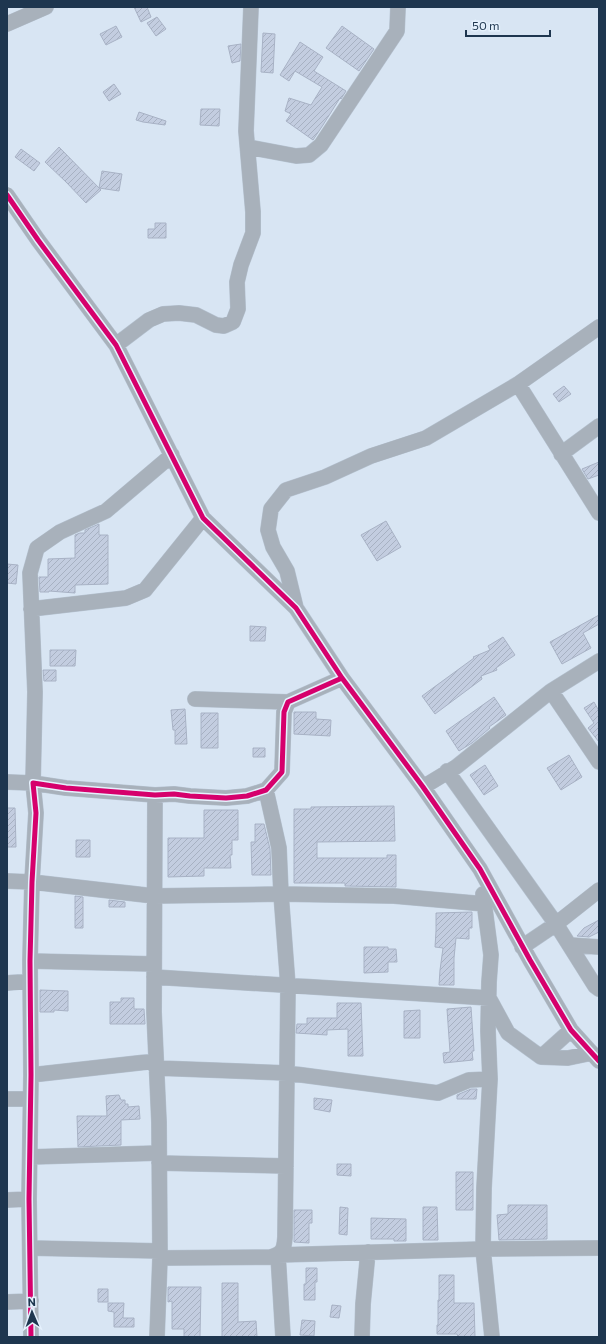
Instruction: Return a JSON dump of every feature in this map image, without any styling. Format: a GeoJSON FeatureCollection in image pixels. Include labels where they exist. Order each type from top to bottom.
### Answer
{"type":"FeatureCollection","features":[{"type":"Feature","properties":{"kind":"street"},"geometry":{"type":"LineString","coordinates":[[7,24],[46,7]]}},
{"type":"Feature","properties":{"kind":"street"},"geometry":{"type":"LineString","coordinates":[[116,345],[149,320],[163,314],[179,313],[196,315],[216,325],[224,326],[233,322],[238,309],[237,282],[241,265],[253,233],[253,212],[246,131],[251,7]]}},
{"type":"Feature","properties":{"kind":"street"},"geometry":{"type":"LineString","coordinates":[[248,147],[296,156],[309,155],[321,144],[398,31],[398,7]]}},
{"type":"Feature","properties":{"kind":"street"},"geometry":{"type":"LineString","coordinates":[[7,195],[38,240],[116,345],[204,518],[296,608],[342,678],[423,786],[480,869],[522,947],[571,1030],[595,1057]]}},
{"type":"Feature","properties":{"kind":"street"},"geometry":{"type":"LineString","coordinates":[[296,608],[287,571],[273,547],[268,530],[271,509],[286,490],[325,477],[371,456],[426,438],[518,384],[599,327]]}},
{"type":"Feature","properties":{"kind":"street"},"geometry":{"type":"LineString","coordinates":[[518,384],[599,513]]}},
{"type":"Feature","properties":{"kind":"street"},"geometry":{"type":"LineString","coordinates":[[561,454],[599,426]]}},
{"type":"Feature","properties":{"kind":"street"},"geometry":{"type":"LineString","coordinates":[[31,1337],[30,961],[32,882],[36,813],[33,783],[35,692],[30,573],[37,548],[60,532],[106,510],[172,455]]}},
{"type":"Feature","properties":{"kind":"street"},"geometry":{"type":"LineString","coordinates":[[31,609],[126,598],[145,590],[204,518]]}},
{"type":"Feature","properties":{"kind":"street"},"geometry":{"type":"LineString","coordinates":[[423,786],[456,767],[475,753],[551,691],[599,662]]}},
{"type":"Feature","properties":{"kind":"street"},"geometry":{"type":"LineString","coordinates":[[195,699],[288,702],[342,678]]}},
{"type":"Feature","properties":{"kind":"street"},"geometry":{"type":"LineString","coordinates":[[551,691],[599,762]]}},
{"type":"Feature","properties":{"kind":"street"},"geometry":{"type":"LineString","coordinates":[[7,782],[33,783],[66,788],[155,795],[174,794],[226,798],[247,796],[266,790],[282,772],[284,712],[288,702]]}},
{"type":"Feature","properties":{"kind":"street"},"geometry":{"type":"LineString","coordinates":[[447,771],[556,924],[599,989]]}},
{"type":"Feature","properties":{"kind":"street"},"geometry":{"type":"LineString","coordinates":[[30,1248],[160,1255],[271,1257],[278,1254],[284,1248],[288,986],[279,848],[266,790]]}},
{"type":"Feature","properties":{"kind":"street"},"geometry":{"type":"LineString","coordinates":[[155,795],[154,971],[160,1255],[157,1337]]}},
{"type":"Feature","properties":{"kind":"street"},"geometry":{"type":"LineString","coordinates":[[480,869],[491,954],[488,998],[490,1079],[484,1188],[483,1249],[492,1337]]}},
{"type":"Feature","properties":{"kind":"street"},"geometry":{"type":"LineString","coordinates":[[7,882],[32,882],[154,896],[281,894],[394,896],[484,904]]}},
{"type":"Feature","properties":{"kind":"street"},"geometry":{"type":"LineString","coordinates":[[522,947],[556,924],[599,890]]}},
{"type":"Feature","properties":{"kind":"street"},"geometry":{"type":"LineString","coordinates":[[570,945],[599,947]]}},
{"type":"Feature","properties":{"kind":"street"},"geometry":{"type":"LineString","coordinates":[[30,961],[154,971],[288,986],[488,998]]}},
{"type":"Feature","properties":{"kind":"street"},"geometry":{"type":"LineString","coordinates":[[7,983],[30,981]]}},
{"type":"Feature","properties":{"kind":"street"},"geometry":{"type":"LineString","coordinates":[[488,998],[508,1033],[541,1057],[595,1057]]}},
{"type":"Feature","properties":{"kind":"street"},"geometry":{"type":"LineString","coordinates":[[541,1057],[571,1030]]}},
{"type":"Feature","properties":{"kind":"street"},"geometry":{"type":"LineString","coordinates":[[31,1074],[156,1065],[287,1073],[438,1093],[469,1080],[490,1079]]}},
{"type":"Feature","properties":{"kind":"street"},"geometry":{"type":"LineString","coordinates":[[7,1099],[30,1099]]}},
{"type":"Feature","properties":{"kind":"street"},"geometry":{"type":"LineString","coordinates":[[30,1157],[159,1158],[286,1166]]}},
{"type":"Feature","properties":{"kind":"street"},"geometry":{"type":"LineString","coordinates":[[7,1200],[30,1199]]}},
{"type":"Feature","properties":{"kind":"street"},"geometry":{"type":"LineString","coordinates":[[278,1254],[599,1248]]}},
{"type":"Feature","properties":{"kind":"street"},"geometry":{"type":"LineString","coordinates":[[362,1337],[363,1304],[368,1252]]}},
{"type":"Feature","properties":{"kind":"street"},"geometry":{"type":"LineString","coordinates":[[278,1254],[283,1337]]}},
{"type":"Feature","properties":{"kind":"street"},"geometry":{"type":"LineString","coordinates":[[7,1302],[31,1301]]}},
{"type":"Feature","properties":{"kind":"building"},"geometry":{"type":"Polygon","coordinates":[[[134,7],[147,7],[151,17],[141,22],[134,7]]]}},
{"type":"Feature","properties":{"kind":"building"},"geometry":{"type":"Polygon","coordinates":[[[157,17],[166,29],[156,36],[147,23],[157,17]]]}},
{"type":"Feature","properties":{"kind":"building"},"geometry":{"type":"Polygon","coordinates":[[[116,26],[122,37],[106,45],[100,34],[116,26]]]}},
{"type":"Feature","properties":{"kind":"building"},"geometry":{"type":"Polygon","coordinates":[[[342,26],[374,49],[359,71],[326,48],[342,26]]]}},
{"type":"Feature","properties":{"kind":"building"},"geometry":{"type":"Polygon","coordinates":[[[263,33],[275,34],[273,73],[261,72],[263,33]]]}},
{"type":"Feature","properties":{"kind":"building"},"geometry":{"type":"Polygon","coordinates":[[[300,42],[323,57],[314,71],[346,91],[313,140],[286,121],[291,114],[285,111],[289,98],[311,105],[322,87],[295,71],[289,81],[280,75],[300,42]]]}},
{"type":"Feature","properties":{"kind":"building"},"geometry":{"type":"Polygon","coordinates":[[[241,44],[240,61],[232,63],[228,46],[241,44]]]}},
{"type":"Feature","properties":{"kind":"building"},"geometry":{"type":"Polygon","coordinates":[[[114,84],[121,94],[109,101],[103,92],[114,84]]]}},
{"type":"Feature","properties":{"kind":"building"},"geometry":{"type":"Polygon","coordinates":[[[201,109],[220,109],[219,126],[200,125],[201,109]]]}},
{"type":"Feature","properties":{"kind":"building"},"geometry":{"type":"Polygon","coordinates":[[[139,112],[166,121],[165,125],[136,120],[139,112]]]}},
{"type":"Feature","properties":{"kind":"building"},"geometry":{"type":"Polygon","coordinates":[[[59,147],[101,190],[86,203],[45,162],[59,147]]]}},
{"type":"Feature","properties":{"kind":"building"},"geometry":{"type":"Polygon","coordinates":[[[21,149],[40,163],[34,171],[15,157],[21,149]]]}},
{"type":"Feature","properties":{"kind":"building"},"geometry":{"type":"Polygon","coordinates":[[[102,171],[122,174],[119,191],[99,188],[102,171]]]}},
{"type":"Feature","properties":{"kind":"building"},"geometry":{"type":"Polygon","coordinates":[[[155,223],[166,223],[166,238],[148,238],[148,229],[155,229],[155,223]]]}},
{"type":"Feature","properties":{"kind":"building"},"geometry":{"type":"Polygon","coordinates":[[[564,386],[571,394],[559,402],[553,394],[564,386]]]}},
{"type":"Feature","properties":{"kind":"building"},"geometry":{"type":"Polygon","coordinates":[[[599,462],[599,475],[588,479],[582,469],[599,462]]]}},
{"type":"Feature","properties":{"kind":"building"},"geometry":{"type":"Polygon","coordinates":[[[386,521],[401,547],[377,561],[361,535],[386,521]]]}},
{"type":"Feature","properties":{"kind":"building"},"geometry":{"type":"Polygon","coordinates":[[[99,524],[99,535],[108,535],[108,584],[75,585],[75,593],[49,591],[40,592],[39,577],[48,577],[48,559],[75,558],[75,535],[85,533],[85,530],[99,524]]]}},
{"type":"Feature","properties":{"kind":"building"},"geometry":{"type":"Polygon","coordinates":[[[7,564],[18,565],[16,584],[7,583],[7,564]]]}},
{"type":"Feature","properties":{"kind":"building"},"geometry":{"type":"Polygon","coordinates":[[[599,615],[599,624],[583,633],[591,648],[562,664],[550,642],[599,615]]]}},
{"type":"Feature","properties":{"kind":"building"},"geometry":{"type":"Polygon","coordinates":[[[250,626],[266,627],[265,641],[250,641],[250,626]]]}},
{"type":"Feature","properties":{"kind":"building"},"geometry":{"type":"Polygon","coordinates":[[[503,637],[515,655],[496,668],[497,670],[481,676],[482,679],[435,714],[422,696],[474,658],[473,657],[490,650],[488,646],[503,637]]]}},
{"type":"Feature","properties":{"kind":"building"},"geometry":{"type":"Polygon","coordinates":[[[50,650],[76,650],[75,666],[50,666],[50,650]]]}},
{"type":"Feature","properties":{"kind":"building"},"geometry":{"type":"Polygon","coordinates":[[[43,670],[56,670],[56,681],[44,681],[43,670]]]}},
{"type":"Feature","properties":{"kind":"building"},"geometry":{"type":"Polygon","coordinates":[[[494,697],[506,715],[489,727],[490,728],[472,743],[459,751],[446,731],[494,697]]]}},
{"type":"Feature","properties":{"kind":"building"},"geometry":{"type":"Polygon","coordinates":[[[594,702],[599,711],[599,742],[588,728],[594,723],[584,708],[594,702]]]}},
{"type":"Feature","properties":{"kind":"building"},"geometry":{"type":"Polygon","coordinates":[[[185,709],[187,744],[175,744],[175,730],[173,730],[171,710],[185,709]]]}},
{"type":"Feature","properties":{"kind":"building"},"geometry":{"type":"Polygon","coordinates":[[[294,712],[316,712],[316,719],[331,720],[330,736],[294,734],[294,712]]]}},
{"type":"Feature","properties":{"kind":"building"},"geometry":{"type":"Polygon","coordinates":[[[201,713],[218,713],[218,748],[201,748],[201,713]]]}},
{"type":"Feature","properties":{"kind":"building"},"geometry":{"type":"Polygon","coordinates":[[[253,748],[265,748],[265,757],[253,757],[253,748]]]}},
{"type":"Feature","properties":{"kind":"building"},"geometry":{"type":"Polygon","coordinates":[[[569,755],[582,777],[561,790],[547,768],[569,755]]]}},
{"type":"Feature","properties":{"kind":"building"},"geometry":{"type":"Polygon","coordinates":[[[485,765],[498,786],[484,795],[470,775],[485,765]]]}},
{"type":"Feature","properties":{"kind":"building"},"geometry":{"type":"Polygon","coordinates":[[[394,806],[395,841],[317,842],[317,858],[387,858],[387,855],[396,855],[396,887],[345,886],[345,883],[294,883],[294,809],[311,809],[311,807],[394,806]]]}},
{"type":"Feature","properties":{"kind":"building"},"geometry":{"type":"Polygon","coordinates":[[[7,808],[15,808],[16,847],[7,847],[7,808]]]}},
{"type":"Feature","properties":{"kind":"building"},"geometry":{"type":"Polygon","coordinates":[[[204,810],[238,810],[238,840],[232,840],[232,855],[230,855],[231,868],[204,868],[204,876],[168,877],[168,838],[204,838],[204,810]]]}},
{"type":"Feature","properties":{"kind":"building"},"geometry":{"type":"Polygon","coordinates":[[[255,824],[264,824],[270,849],[271,875],[252,875],[251,842],[255,842],[255,824]]]}},
{"type":"Feature","properties":{"kind":"building"},"geometry":{"type":"Polygon","coordinates":[[[76,840],[90,840],[90,857],[76,857],[76,840]]]}},
{"type":"Feature","properties":{"kind":"building"},"geometry":{"type":"Polygon","coordinates":[[[75,896],[83,897],[83,928],[75,928],[75,896]]]}},
{"type":"Feature","properties":{"kind":"building"},"geometry":{"type":"Polygon","coordinates":[[[109,900],[125,902],[125,907],[109,907],[109,900]]]}},
{"type":"Feature","properties":{"kind":"building"},"geometry":{"type":"Polygon","coordinates":[[[472,912],[472,928],[469,928],[469,939],[456,938],[454,985],[439,985],[443,948],[435,947],[436,913],[472,912]]]}},
{"type":"Feature","properties":{"kind":"building"},"geometry":{"type":"Polygon","coordinates":[[[599,920],[599,932],[589,937],[577,936],[584,928],[599,920]]]}},
{"type":"Feature","properties":{"kind":"building"},"geometry":{"type":"Polygon","coordinates":[[[364,947],[388,947],[388,949],[396,949],[397,962],[388,962],[388,972],[364,973],[364,947]]]}},
{"type":"Feature","properties":{"kind":"building"},"geometry":{"type":"Polygon","coordinates":[[[40,990],[68,991],[68,1011],[54,1010],[54,1012],[40,1012],[40,990]]]}},
{"type":"Feature","properties":{"kind":"building"},"geometry":{"type":"Polygon","coordinates":[[[121,998],[134,998],[134,1009],[144,1009],[145,1024],[110,1024],[110,1002],[121,1002],[121,998]]]}},
{"type":"Feature","properties":{"kind":"building"},"geometry":{"type":"Polygon","coordinates":[[[337,1003],[361,1003],[363,1056],[348,1056],[348,1029],[327,1030],[327,1035],[296,1033],[297,1024],[307,1024],[307,1018],[337,1018],[337,1003]]]}},
{"type":"Feature","properties":{"kind":"building"},"geometry":{"type":"Polygon","coordinates":[[[471,1007],[474,1051],[472,1051],[473,1060],[444,1063],[443,1053],[450,1052],[447,1009],[471,1007]]]}},
{"type":"Feature","properties":{"kind":"building"},"geometry":{"type":"Polygon","coordinates":[[[420,1010],[420,1038],[404,1038],[404,1011],[420,1010]]]}},
{"type":"Feature","properties":{"kind":"building"},"geometry":{"type":"Polygon","coordinates":[[[471,1089],[477,1089],[476,1099],[457,1099],[457,1095],[471,1089]]]}},
{"type":"Feature","properties":{"kind":"building"},"geometry":{"type":"Polygon","coordinates":[[[119,1095],[121,1100],[125,1100],[125,1104],[128,1104],[128,1107],[139,1106],[140,1119],[121,1120],[121,1145],[78,1147],[77,1116],[107,1116],[106,1096],[119,1095]]]}},
{"type":"Feature","properties":{"kind":"building"},"geometry":{"type":"Polygon","coordinates":[[[314,1098],[332,1100],[330,1112],[314,1109],[314,1098]]]}},
{"type":"Feature","properties":{"kind":"building"},"geometry":{"type":"Polygon","coordinates":[[[337,1164],[351,1164],[351,1176],[337,1175],[337,1164]]]}},
{"type":"Feature","properties":{"kind":"building"},"geometry":{"type":"Polygon","coordinates":[[[456,1172],[473,1172],[473,1210],[456,1210],[456,1172]]]}},
{"type":"Feature","properties":{"kind":"building"},"geometry":{"type":"Polygon","coordinates":[[[508,1205],[547,1205],[547,1239],[499,1240],[497,1215],[508,1214],[508,1205]]]}},
{"type":"Feature","properties":{"kind":"building"},"geometry":{"type":"Polygon","coordinates":[[[340,1207],[348,1208],[347,1235],[339,1234],[340,1207]]]}},
{"type":"Feature","properties":{"kind":"building"},"geometry":{"type":"Polygon","coordinates":[[[423,1207],[437,1207],[438,1240],[423,1240],[423,1207]]]}},
{"type":"Feature","properties":{"kind":"building"},"geometry":{"type":"Polygon","coordinates":[[[294,1210],[312,1210],[312,1223],[309,1223],[309,1243],[294,1242],[294,1210]]]}},
{"type":"Feature","properties":{"kind":"building"},"geometry":{"type":"Polygon","coordinates":[[[371,1218],[406,1219],[406,1241],[394,1241],[394,1239],[371,1239],[371,1218]]]}},
{"type":"Feature","properties":{"kind":"building"},"geometry":{"type":"Polygon","coordinates":[[[306,1268],[317,1268],[315,1300],[304,1300],[306,1268]]]}},
{"type":"Feature","properties":{"kind":"building"},"geometry":{"type":"Polygon","coordinates":[[[439,1275],[454,1275],[454,1303],[474,1303],[475,1337],[458,1337],[457,1334],[437,1334],[439,1275]]]}},
{"type":"Feature","properties":{"kind":"building"},"geometry":{"type":"Polygon","coordinates":[[[222,1283],[238,1283],[238,1322],[256,1321],[257,1337],[222,1337],[222,1283]]]}},
{"type":"Feature","properties":{"kind":"building"},"geometry":{"type":"Polygon","coordinates":[[[168,1287],[201,1287],[200,1337],[184,1337],[184,1329],[172,1329],[172,1301],[168,1302],[168,1287]]]}},
{"type":"Feature","properties":{"kind":"building"},"geometry":{"type":"Polygon","coordinates":[[[98,1289],[108,1289],[108,1302],[98,1302],[98,1289]]]}},
{"type":"Feature","properties":{"kind":"building"},"geometry":{"type":"Polygon","coordinates":[[[108,1303],[124,1303],[123,1318],[134,1318],[134,1327],[114,1327],[114,1312],[108,1311],[108,1303]]]}},
{"type":"Feature","properties":{"kind":"building"},"geometry":{"type":"Polygon","coordinates":[[[332,1305],[341,1306],[339,1318],[330,1317],[332,1305]]]}},
{"type":"Feature","properties":{"kind":"building"},"geometry":{"type":"Polygon","coordinates":[[[302,1320],[315,1321],[314,1336],[300,1335],[302,1320]]]}},
{"type":"Feature","properties":{"kind":"cycle path"},"geometry":{"type":"LineString","coordinates":[[7,195],[38,240],[116,345],[203,518],[296,608],[342,678],[423,787],[480,869],[530,960],[571,1030],[599,1061]]}},
{"type":"Feature","properties":{"kind":"cycle path"},"geometry":{"type":"LineString","coordinates":[[31,1337],[29,1199],[31,1075],[30,961],[32,882],[36,813],[33,783],[66,788],[155,795],[174,794],[226,798],[247,796],[266,790],[282,772],[284,712],[288,702],[342,678]]}}]}
